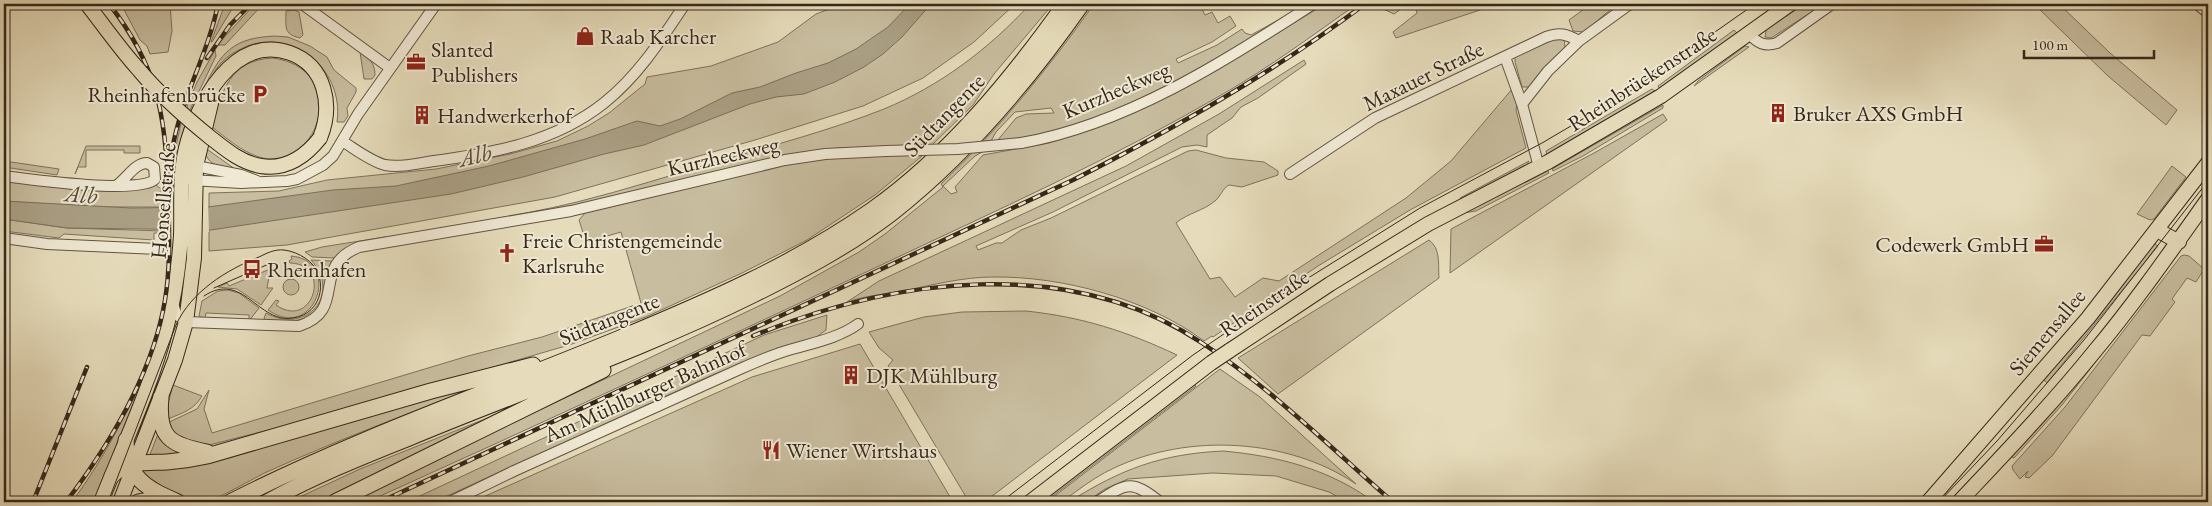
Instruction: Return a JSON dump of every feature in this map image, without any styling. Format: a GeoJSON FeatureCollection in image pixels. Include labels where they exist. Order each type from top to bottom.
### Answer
{"type":"FeatureCollection","features":[{"type":"Feature","properties":{"kind":"highway","name":"Südtangente"},"geometry":{"type":"LineString","coordinates":[[230,502],[278,478],[378,434],[579,355],[672,316],[768,272],[830,237],[873,209],[947,147],[976,116],[1039,40],[1065,4]]}},
{"type":"Feature","properties":{"kind":"highway","name":"Südtangente"},"geometry":{"type":"LineString","coordinates":[[267,502],[332,470],[626,352],[730,306],[794,274],[836,250],[890,214],[925,186],[991,120],[1022,85],[1082,4]]}},
{"type":"Feature","properties":{"kind":"highway"},"geometry":{"type":"LineString","coordinates":[[336,502],[600,372],[626,352]]}},
{"type":"Feature","properties":{"kind":"highway"},"geometry":{"type":"LineString","coordinates":[[112,476],[132,466],[186,460],[216,454],[489,375],[579,355]]}},
{"type":"Feature","properties":{"kind":"highway"},"geometry":{"type":"LineString","coordinates":[[161,397],[160,415],[167,436],[184,448],[216,454]]}},
{"type":"Feature","properties":{"kind":"highway"},"geometry":{"type":"LineString","coordinates":[[126,440],[132,466],[141,483],[177,502]]}},
{"type":"Feature","properties":{"kind":"highway"},"geometry":{"type":"LineString","coordinates":[[138,502],[153,498],[177,502]]}},
{"type":"Feature","properties":{"kind":"main road","name":"Honsellstraße"},"geometry":{"type":"LineString","coordinates":[[87,4],[125,54],[156,89],[186,118],[229,152],[241,160],[261,166],[282,166],[303,156],[320,138],[327,117],[326,93],[314,70],[298,56],[280,50],[256,51],[235,61],[225,70],[196,118],[186,147],[190,165],[187,201],[188,233],[194,258],[186,322],[175,360],[132,466],[120,502]]}},
{"type":"Feature","properties":{"kind":"main road","name":"Rheinbrückenstraße"},"geometry":{"type":"LineString","coordinates":[[1539,167],[1661,96],[1790,4]]}},
{"type":"Feature","properties":{"kind":"main road","name":"Siemensallee"},"geometry":{"type":"LineString","coordinates":[[1928,502],[2065,346],[2208,163]]}},
{"type":"Feature","properties":{"kind":"main road","name":"Rheinstraße"},"geometry":{"type":"LineString","coordinates":[[1030,502],[1211,363],[1330,284],[1428,224],[1539,167]]}},
{"type":"Feature","properties":{"kind":"main road"},"geometry":{"type":"LineString","coordinates":[[1959,502],[2095,352],[2179,242],[2208,199]]}},
{"type":"Feature","properties":{"kind":"main road"},"geometry":{"type":"LineString","coordinates":[[2157,230],[2179,242]]}},
{"type":"Feature","properties":{"kind":"main road","name":"Honsellstraße"},"geometry":{"type":"LineString","coordinates":[[101,502],[162,344],[173,302],[179,260],[188,233]]}},
{"type":"Feature","properties":{"kind":"main road"},"geometry":{"type":"LineString","coordinates":[[179,260],[186,254],[194,258]]}},
{"type":"Feature","properties":{"kind":"main road"},"geometry":{"type":"LineString","coordinates":[[1967,458],[1990,469]]}},
{"type":"Feature","properties":{"kind":"street"},"geometry":{"type":"LineString","coordinates":[[302,4],[390,68]]}},
{"type":"Feature","properties":{"kind":"street"},"geometry":{"type":"LineString","coordinates":[[188,180],[241,183],[287,181],[311,172],[333,156],[390,68],[436,4]]}},
{"type":"Feature","properties":{"kind":"street"},"geometry":{"type":"LineString","coordinates":[[342,141],[379,163],[396,166],[473,156],[511,148],[548,135],[592,111],[611,96],[646,60],[685,4]]}},
{"type":"Feature","properties":{"kind":"street","name":"Kurzheckweg"},"geometry":{"type":"LineString","coordinates":[[186,322],[289,327],[308,323],[318,315],[326,304],[334,265],[348,251],[369,244],[571,211],[785,160],[825,154],[958,149],[1021,143],[1047,138],[1086,126],[1171,88],[1220,63],[1313,4]]}},
{"type":"Feature","properties":{"kind":"street"},"geometry":{"type":"LineString","coordinates":[[1522,104],[1548,71],[1583,38],[1630,4]]}},
{"type":"Feature","properties":{"kind":"street"},"geometry":{"type":"LineString","coordinates":[[1749,34],[1762,44],[1777,43],[1832,4]]}},
{"type":"Feature","properties":{"kind":"street"},"geometry":{"type":"LineString","coordinates":[[2197,4],[2208,13]]}},
{"type":"Feature","properties":{"kind":"street","name":"Maxauer Straße"},"geometry":{"type":"LineString","coordinates":[[1290,174],[1375,118],[1405,102],[1556,33],[1583,38]]}},
{"type":"Feature","properties":{"kind":"street"},"geometry":{"type":"LineString","coordinates":[[1505,57],[1522,104],[1539,167]]}},
{"type":"Feature","properties":{"kind":"street"},"geometry":{"type":"LineString","coordinates":[[190,165],[241,175],[260,182]]}},
{"type":"Feature","properties":{"kind":"street"},"geometry":{"type":"LineString","coordinates":[[4,176],[56,183],[117,185]]}},
{"type":"Feature","properties":{"kind":"street"},"geometry":{"type":"LineString","coordinates":[[4,238],[47,244],[158,249]]}},
{"type":"Feature","properties":{"kind":"street"},"geometry":{"type":"LineString","coordinates":[[173,302],[176,314],[186,322]]}},
{"type":"Feature","properties":{"kind":"street","name":"Am Mühlburger Bahnhof"},"geometry":{"type":"LineString","coordinates":[[450,502],[740,369],[772,356],[819,342],[852,329],[858,324]]}},
{"type":"Feature","properties":{"kind":"street"},"geometry":{"type":"LineString","coordinates":[[1097,502],[1130,485],[1140,487],[1160,502]]}},
{"type":"Feature","properties":{"kind":"shaded area"},"geometry":{"type":"Polygon","coordinates":[[[121,4],[170,4],[172,31],[168,52],[150,54],[147,46],[140,40],[121,4]]]}},
{"type":"Feature","properties":{"kind":"shaded area"},"geometry":{"type":"Polygon","coordinates":[[[225,4],[235,4],[211,42],[225,4]]]}},
{"type":"Feature","properties":{"kind":"shaded area"},"geometry":{"type":"Polygon","coordinates":[[[255,4],[263,4],[225,45],[217,45],[255,4]]]}},
{"type":"Feature","properties":{"kind":"shaded area"},"geometry":{"type":"Polygon","coordinates":[[[843,4],[1015,4],[974,42],[923,78],[863,106],[755,140],[555,197],[287,245],[209,251],[209,193],[279,191],[327,180],[436,169],[510,154],[557,141],[609,113],[645,84],[647,77],[711,66],[778,42],[816,14],[843,4]]]}},
{"type":"Feature","properties":{"kind":"shaded area"},"geometry":{"type":"Polygon","coordinates":[[[910,4],[931,4],[902,37],[883,54],[864,67],[835,82],[804,94],[776,97],[750,104],[644,145],[604,154],[523,177],[451,194],[211,230],[67,228],[4,219],[4,201],[131,208],[208,207],[333,190],[396,186],[489,166],[585,139],[637,121],[660,126],[680,119],[732,93],[760,87],[828,63],[856,49],[888,27],[910,4]]]}},
{"type":"Feature","properties":{"kind":"shaded area"},"geometry":{"type":"Polygon","coordinates":[[[1030,4],[1053,4],[994,74],[973,105],[931,146],[838,148],[569,207],[477,222],[577,202],[802,137],[884,109],[925,89],[963,64],[998,36],[1030,4]]]}},
{"type":"Feature","properties":{"kind":"shaded area"},"geometry":{"type":"Polygon","coordinates":[[[1094,4],[1208,4],[1201,7],[1205,15],[1212,12],[1218,23],[1230,16],[1236,26],[1212,42],[1176,59],[1178,63],[1217,45],[1242,29],[1245,33],[1251,35],[1300,8],[1174,82],[1107,113],[1073,126],[1038,136],[997,141],[1016,118],[1026,114],[1054,113],[1051,108],[1015,112],[996,132],[986,150],[975,156],[943,186],[951,194],[957,192],[955,187],[983,155],[1049,143],[1088,130],[1166,96],[1219,69],[1325,4],[1357,4],[1240,84],[1139,141],[1010,205],[687,356],[367,502],[351,502],[780,296],[859,252],[885,234],[943,187],[941,184],[983,142],[1022,98],[1094,4]]]}},
{"type":"Feature","properties":{"kind":"shaded area"},"geometry":{"type":"Polygon","coordinates":[[[1384,4],[1408,4],[1394,14],[1379,7],[1384,4]]]}},
{"type":"Feature","properties":{"kind":"shaded area"},"geometry":{"type":"Polygon","coordinates":[[[1418,4],[1498,4],[1396,38],[1393,32],[1417,13],[1415,6],[1418,4]]]}},
{"type":"Feature","properties":{"kind":"shaded area"},"geometry":{"type":"Polygon","coordinates":[[[1591,4],[1611,4],[1611,9],[1584,32],[1573,31],[1569,20],[1591,4]]]}},
{"type":"Feature","properties":{"kind":"shaded area"},"geometry":{"type":"Polygon","coordinates":[[[1805,4],[1824,4],[1771,38],[1765,37],[1767,25],[1781,15],[1785,17],[1805,4]]]}},
{"type":"Feature","properties":{"kind":"shaded area"},"geometry":{"type":"Polygon","coordinates":[[[2034,4],[2059,4],[2110,53],[2177,110],[2166,125],[2108,76],[2034,4]]]}},
{"type":"Feature","properties":{"kind":"shaded area"},"geometry":{"type":"Polygon","coordinates":[[[294,10],[299,12],[303,35],[300,38],[288,32],[287,29],[286,11],[294,10]]]}},
{"type":"Feature","properties":{"kind":"shaded area"},"geometry":{"type":"Polygon","coordinates":[[[1734,30],[1737,33],[1659,88],[1658,86],[1734,30]]]}},
{"type":"Feature","properties":{"kind":"shaded area"},"geometry":{"type":"Polygon","coordinates":[[[260,37],[288,37],[310,46],[327,57],[334,70],[356,88],[356,92],[347,108],[348,116],[344,122],[337,122],[337,102],[332,84],[322,68],[309,55],[293,46],[275,42],[256,43],[237,51],[219,65],[203,90],[222,57],[238,44],[260,37]]]}},
{"type":"Feature","properties":{"kind":"shaded area"},"geometry":{"type":"Polygon","coordinates":[[[1555,37],[1564,38],[1565,48],[1529,87],[1522,87],[1515,55],[1555,37]]]}},
{"type":"Feature","properties":{"kind":"shaded area"},"geometry":{"type":"Polygon","coordinates":[[[1745,46],[1749,47],[1694,86],[1698,81],[1745,46]]]}},
{"type":"Feature","properties":{"kind":"shaded area"},"geometry":{"type":"Polygon","coordinates":[[[215,50],[216,56],[188,114],[184,114],[197,82],[215,50]]]}},
{"type":"Feature","properties":{"kind":"shaded area"},"geometry":{"type":"Polygon","coordinates":[[[360,52],[373,64],[375,75],[372,79],[364,79],[360,52]]]}},
{"type":"Feature","properties":{"kind":"shaded area"},"geometry":{"type":"Polygon","coordinates":[[[273,58],[298,66],[313,81],[319,99],[318,119],[310,137],[297,151],[280,158],[259,157],[252,154],[234,144],[211,126],[224,90],[237,71],[258,60],[273,58]]]}},
{"type":"Feature","properties":{"kind":"shaded area"},"geometry":{"type":"Polygon","coordinates":[[[1304,60],[1306,64],[1258,98],[1241,107],[1232,118],[1207,135],[1207,147],[1197,145],[1182,147],[1053,212],[976,246],[978,250],[996,243],[1002,243],[1021,230],[1051,218],[1188,151],[1196,150],[1226,158],[1264,162],[1278,171],[1278,175],[1242,187],[1229,185],[1217,199],[1206,207],[1176,223],[1210,279],[1220,277],[1235,297],[1263,278],[1279,281],[1406,198],[1451,161],[1513,88],[1517,105],[1516,110],[1526,148],[1410,210],[1318,266],[1213,337],[1204,341],[1182,326],[1131,302],[1075,286],[1020,278],[970,278],[847,302],[879,281],[1126,166],[1219,114],[1304,60]]]}},
{"type":"Feature","properties":{"kind":"shaded area"},"geometry":{"type":"Polygon","coordinates":[[[1652,89],[1655,91],[1547,155],[1546,151],[1652,89]]]}},
{"type":"Feature","properties":{"kind":"shaded area"},"geometry":{"type":"Polygon","coordinates":[[[1663,105],[1663,108],[1583,156],[1553,171],[1552,169],[1663,105]]]}},
{"type":"Feature","properties":{"kind":"shaded area"},"geometry":{"type":"Polygon","coordinates":[[[1663,114],[1667,120],[1450,273],[1451,229],[1663,114]]]}},
{"type":"Feature","properties":{"kind":"shaded area"},"geometry":{"type":"Polygon","coordinates":[[[182,119],[186,122],[177,154],[172,195],[173,159],[182,119]]]}},
{"type":"Feature","properties":{"kind":"shaded area"},"geometry":{"type":"Polygon","coordinates":[[[86,146],[140,146],[140,153],[124,153],[124,150],[86,150],[86,167],[78,167],[75,174],[86,146]]]}},
{"type":"Feature","properties":{"kind":"shaded area"},"geometry":{"type":"Polygon","coordinates":[[[204,147],[235,169],[210,162],[204,147]]]}},
{"type":"Feature","properties":{"kind":"shaded area"},"geometry":{"type":"Polygon","coordinates":[[[922,156],[875,195],[807,240],[742,273],[646,317],[569,345],[336,413],[209,445],[186,445],[165,424],[197,409],[209,390],[204,409],[212,433],[468,356],[542,337],[641,303],[621,232],[586,242],[579,220],[585,213],[784,165],[824,158],[922,156]]]}},
{"type":"Feature","properties":{"kind":"shaded area"},"geometry":{"type":"Polygon","coordinates":[[[4,161],[59,169],[57,175],[4,167],[4,161]]]}},
{"type":"Feature","properties":{"kind":"shaded area"},"geometry":{"type":"Polygon","coordinates":[[[1529,161],[1525,166],[1509,176],[1460,198],[1529,161]]]}},
{"type":"Feature","properties":{"kind":"shaded area"},"geometry":{"type":"Polygon","coordinates":[[[2172,166],[2186,177],[2154,219],[2150,220],[2137,214],[2172,166]]]}},
{"type":"Feature","properties":{"kind":"shaded area"},"geometry":{"type":"Polygon","coordinates":[[[1548,171],[1549,173],[1476,211],[1463,213],[1548,171]]]}},
{"type":"Feature","properties":{"kind":"shaded area"},"geometry":{"type":"Polygon","coordinates":[[[4,179],[73,188],[150,188],[156,185],[161,189],[162,207],[86,207],[4,201],[4,179]]]}},
{"type":"Feature","properties":{"kind":"shaded area"},"geometry":{"type":"Polygon","coordinates":[[[4,219],[67,228],[163,231],[163,240],[160,240],[159,233],[154,233],[154,240],[64,234],[59,238],[4,231],[4,219]]]}},
{"type":"Feature","properties":{"kind":"shaded area"},"geometry":{"type":"Polygon","coordinates":[[[385,237],[352,245],[335,258],[312,257],[305,252],[322,247],[385,237]]]}},
{"type":"Feature","properties":{"kind":"shaded area"},"geometry":{"type":"Polygon","coordinates":[[[1429,240],[1437,252],[1439,278],[1278,394],[1238,358],[1429,240]]]}},
{"type":"Feature","properties":{"kind":"shaded area"},"geometry":{"type":"Polygon","coordinates":[[[2153,243],[2158,246],[2047,383],[2044,380],[2153,243]]]}},
{"type":"Feature","properties":{"kind":"shaded area"},"geometry":{"type":"Polygon","coordinates":[[[291,256],[307,261],[316,271],[319,284],[317,297],[310,308],[299,316],[285,317],[268,310],[276,300],[279,301],[276,305],[289,311],[300,310],[308,303],[313,294],[314,284],[311,274],[303,266],[290,263],[291,256]]]}},
{"type":"Feature","properties":{"kind":"shaded area"},"geometry":{"type":"Polygon","coordinates":[[[2181,256],[2189,256],[2204,269],[2196,282],[2187,278],[2172,299],[2175,302],[2150,336],[2142,335],[2052,456],[2029,478],[2025,477],[2028,471],[2020,479],[2012,466],[2065,407],[2181,256]]]}},
{"type":"Feature","properties":{"kind":"shaded area"},"geometry":{"type":"Polygon","coordinates":[[[311,260],[332,261],[320,305],[315,312],[301,320],[267,322],[264,318],[266,313],[281,318],[295,319],[306,315],[316,308],[321,298],[323,286],[320,273],[311,260]]]}},
{"type":"Feature","properties":{"kind":"shaded area"},"geometry":{"type":"Polygon","coordinates":[[[275,267],[269,277],[267,288],[273,288],[261,305],[237,289],[218,287],[227,283],[229,286],[275,267]]]}},
{"type":"Feature","properties":{"kind":"shaded area"},"geometry":{"type":"Polygon","coordinates":[[[2165,270],[2158,282],[2062,405],[2014,458],[2009,456],[2165,270]]]}},
{"type":"Feature","properties":{"kind":"shaded area"},"geometry":{"type":"Polygon","coordinates":[[[291,279],[299,287],[291,295],[283,287],[291,279]]]}},
{"type":"Feature","properties":{"kind":"shaded area"},"geometry":{"type":"Polygon","coordinates":[[[228,290],[239,293],[259,308],[249,321],[249,315],[206,313],[205,319],[199,316],[202,301],[218,291],[228,290]]]}},
{"type":"Feature","properties":{"kind":"shaded area"},"geometry":{"type":"Polygon","coordinates":[[[1026,311],[1066,317],[1103,326],[1177,355],[987,500],[984,496],[974,502],[969,502],[888,366],[893,360],[879,348],[869,332],[924,317],[962,312],[1026,311]]]}},
{"type":"Feature","properties":{"kind":"shaded area"},"geometry":{"type":"Polygon","coordinates":[[[827,315],[826,330],[815,338],[758,357],[710,376],[434,502],[407,502],[764,335],[827,315]]]}},
{"type":"Feature","properties":{"kind":"shaded area"},"geometry":{"type":"Polygon","coordinates":[[[860,344],[953,502],[472,502],[752,377],[860,344]]]}},
{"type":"Feature","properties":{"kind":"shaded area"},"geometry":{"type":"Polygon","coordinates":[[[155,351],[96,502],[72,502],[118,429],[155,351]]]}},
{"type":"Feature","properties":{"kind":"shaded area"},"geometry":{"type":"Polygon","coordinates":[[[1220,369],[1260,397],[1356,484],[1329,469],[1300,457],[1269,449],[1205,446],[1173,449],[1143,457],[1104,473],[1063,500],[1047,502],[1220,369]]]}},
{"type":"Feature","properties":{"kind":"shaded area"},"geometry":{"type":"Polygon","coordinates":[[[1194,384],[1196,386],[1045,502],[1040,502],[1194,384]]]}},
{"type":"Feature","properties":{"kind":"shaded area"},"geometry":{"type":"Polygon","coordinates":[[[173,385],[202,396],[191,408],[168,419],[168,404],[173,385]]]}},
{"type":"Feature","properties":{"kind":"shaded area"},"geometry":{"type":"Polygon","coordinates":[[[470,386],[471,389],[294,460],[210,501],[187,501],[163,491],[141,478],[145,468],[470,386]]]}},
{"type":"Feature","properties":{"kind":"shaded area"},"geometry":{"type":"Polygon","coordinates":[[[515,407],[396,469],[324,502],[289,502],[360,469],[515,407]]]}},
{"type":"Feature","properties":{"kind":"shaded area"},"geometry":{"type":"Polygon","coordinates":[[[160,429],[186,453],[149,457],[160,429]]]}},
{"type":"Feature","properties":{"kind":"shaded area"},"geometry":{"type":"Polygon","coordinates":[[[1223,451],[1263,456],[1302,466],[1339,481],[1374,502],[1347,502],[1329,492],[1276,476],[1213,473],[1128,479],[1105,489],[1086,502],[1069,502],[1088,490],[1142,465],[1180,456],[1223,451]]]}},
{"type":"Feature","properties":{"kind":"pier"},"geometry":{"type":"Polygon","coordinates":[[[208,204],[209,232],[166,233],[165,205],[208,204]]]}},
{"type":"Feature","properties":{"kind":"tram line"},"geometry":{"type":"LineString","coordinates":[[1001,502],[1193,355],[1281,295],[1420,208],[1542,143],[1632,90],[1755,4]]}},
{"type":"Feature","properties":{"kind":"tram line"},"geometry":{"type":"LineString","coordinates":[[1939,502],[1997,441],[2084,340],[2208,181]]}},
{"type":"Feature","properties":{"kind":"tram line"},"geometry":{"type":"LineString","coordinates":[[108,502],[176,325],[200,292],[234,268],[268,253],[281,250],[287,250],[305,258],[313,265],[320,283],[317,301],[311,309],[303,315],[293,318],[281,318],[240,293],[229,289],[218,290],[204,296]]}},
{"type":"Feature","properties":{"kind":"tram line"},"geometry":{"type":"LineString","coordinates":[[214,288],[271,263]]}},
{"type":"Feature","properties":{"kind":"railway"},"geometry":{"type":"LineString","coordinates":[[66,502],[113,432],[128,407],[140,381],[159,327],[168,273],[167,164],[165,138],[156,92],[138,48],[109,4]]}},
{"type":"Feature","properties":{"kind":"railway"},"geometry":{"type":"LineString","coordinates":[[172,151],[181,114],[208,41],[218,4]]}},
{"type":"Feature","properties":{"kind":"railway"},"geometry":{"type":"LineString","coordinates":[[207,58],[230,25],[251,4]]}},
{"type":"Feature","properties":{"kind":"railway"},"geometry":{"type":"LineString","coordinates":[[380,502],[1073,180],[1149,140],[1260,76],[1365,4]]}},
{"type":"Feature","properties":{"kind":"railway"},"geometry":{"type":"LineString","coordinates":[[753,336],[807,316],[864,300],[922,289],[980,284],[1038,286],[1095,296],[1150,315],[1202,343],[1252,379],[1393,502]]}},
{"type":"Feature","properties":{"kind":"railway"},"geometry":{"type":"LineString","coordinates":[[33,502],[87,367]]}},
{"type":"Feature","properties":{"kind":"place","name":"Raab Karcher"},"geometry":{"type":"Point","coordinates":[585,36]}},
{"type":"Feature","properties":{"kind":"place","name":"Slanted Publishers"},"geometry":{"type":"Point","coordinates":[416,62]}},
{"type":"Feature","properties":{"kind":"place","name":"Rheinhafenbrücke"},"geometry":{"type":"Point","coordinates":[260,94]}},
{"type":"Feature","properties":{"kind":"place","name":"Bruker AXS GmbH"},"geometry":{"type":"Point","coordinates":[1778,113]}},
{"type":"Feature","properties":{"kind":"place","name":"Handwerkerhof"},"geometry":{"type":"Point","coordinates":[422,115]}},
{"type":"Feature","properties":{"kind":"place","name":"Codewerk GmbH"},"geometry":{"type":"Point","coordinates":[2044,244]}},
{"type":"Feature","properties":{"kind":"place","name":"Freie Christengemeinde Karlsruhe"},"geometry":{"type":"Point","coordinates":[507,253]}},
{"type":"Feature","properties":{"kind":"place","name":"Rheinhafen"},"geometry":{"type":"Point","coordinates":[252,269]}},
{"type":"Feature","properties":{"kind":"place","name":"DJK Mühlburg"},"geometry":{"type":"Point","coordinates":[851,375]}},
{"type":"Feature","properties":{"kind":"place","name":"Wiener Wirtshaus"},"geometry":{"type":"Point","coordinates":[771,450]}},
{"type":"Feature","properties":{"kind":"water label","name":"Alb"},"geometry":{"type":"Point","coordinates":[475,155]}},
{"type":"Feature","properties":{"kind":"water label","name":"Alb"},"geometry":{"type":"Point","coordinates":[81,194]}}]}
